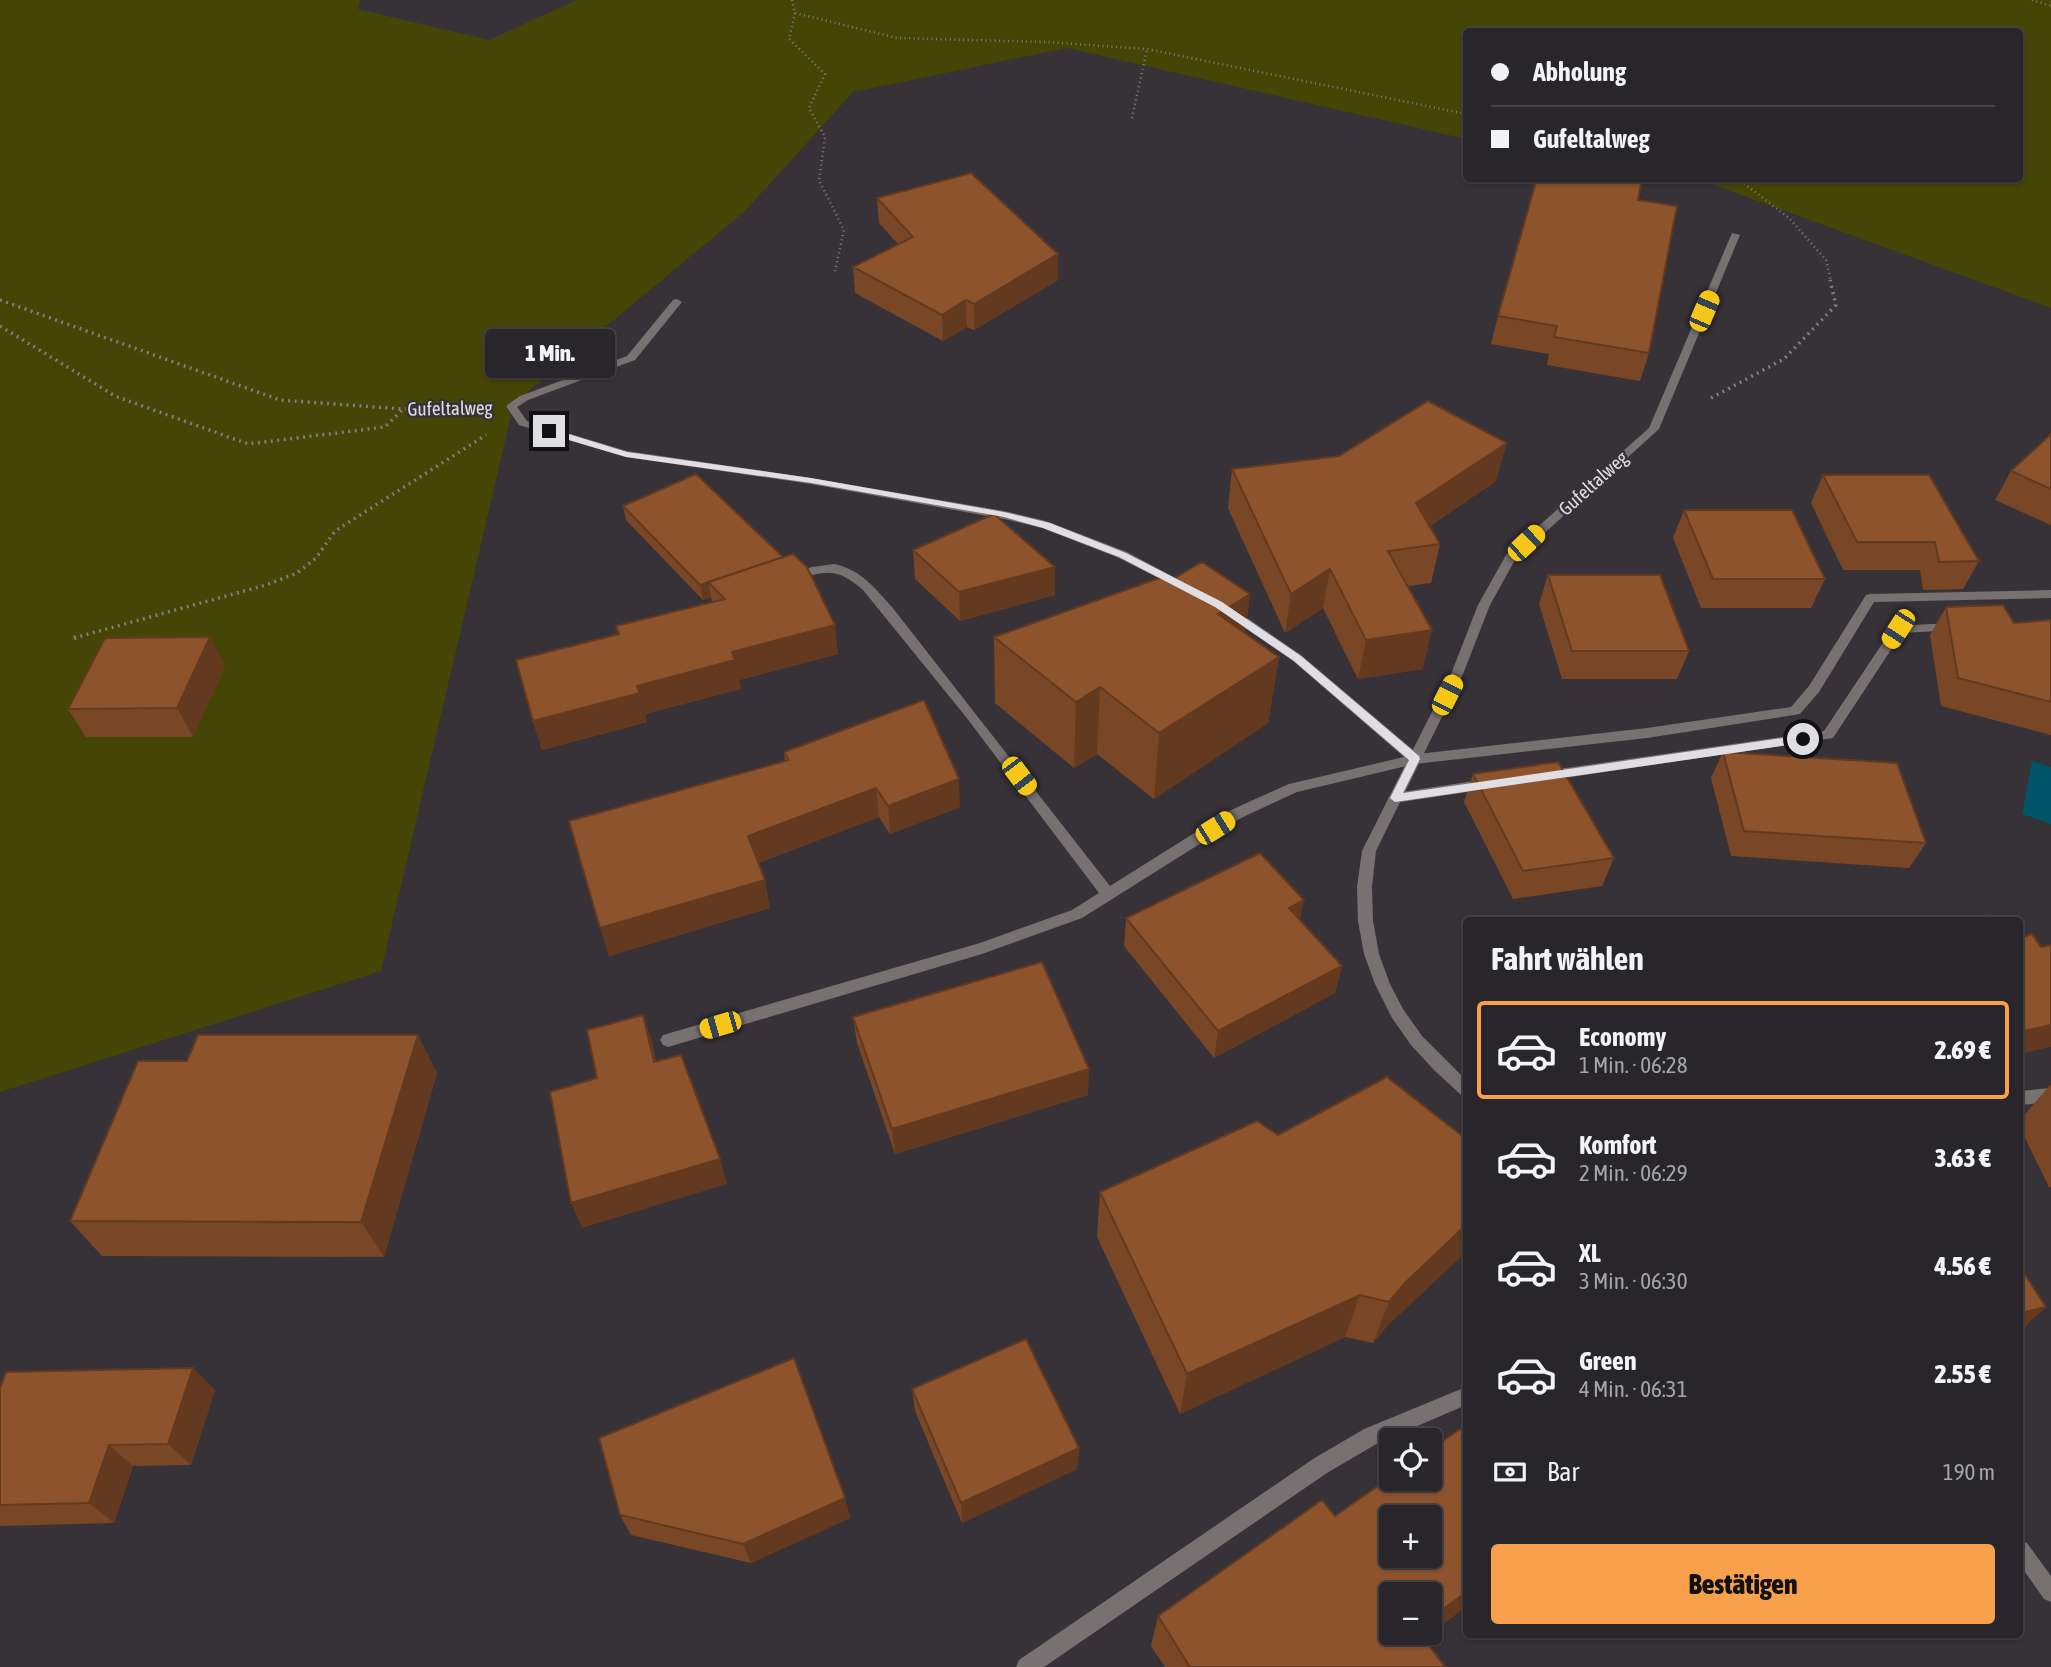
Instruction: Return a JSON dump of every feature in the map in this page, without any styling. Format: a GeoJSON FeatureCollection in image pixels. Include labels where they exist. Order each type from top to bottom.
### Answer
{"type":"FeatureCollection","features":[{"type":"Feature","properties":{"kind":"street","name":"Gufeltalweg"},"geometry":{"type":"LineString","coordinates":[[1463,1087],[1422,1049],[1398,1018],[1373,960],[1362,882],[1369,851],[1457,674],[1484,605],[1510,558],[1654,429],[1735,234]]}},
{"type":"Feature","properties":{"kind":"street"},"geometry":{"type":"LineString","coordinates":[[511,406],[524,398],[631,358],[677,302]]}},
{"type":"Feature","properties":{"kind":"street","name":"Gufeltalweg"},"geometry":{"type":"LineString","coordinates":[[511,406],[523,423],[626,454],[811,481],[1004,514],[1046,525],[1123,555],[1194,591]]}},
{"type":"Feature","properties":{"kind":"street"},"geometry":{"type":"LineString","coordinates":[[772,583],[826,568],[839,568],[859,580],[896,620],[981,726],[1109,895]]}},
{"type":"Feature","properties":{"kind":"street"},"geometry":{"type":"LineString","coordinates":[[668,1040],[982,948],[1077,914],[1236,814],[1294,788],[1415,759],[1782,715],[1795,711],[1804,703],[1870,598],[2051,594]]}},
{"type":"Feature","properties":{"kind":"street"},"geometry":{"type":"LineString","coordinates":[[1219,605],[1297,658],[1415,759]]}},
{"type":"Feature","properties":{"kind":"street"},"geometry":{"type":"LineString","coordinates":[[1535,777],[1828,735],[1898,629],[1967,627]]}},
{"type":"Feature","properties":{"kind":"street"},"geometry":{"type":"LineString","coordinates":[[1395,798],[1497,783]]}},
{"type":"Feature","properties":{"kind":"street"},"geometry":{"type":"LineString","coordinates":[[2023,1098],[2051,1095]]}},
{"type":"Feature","properties":{"kind":"street"},"geometry":{"type":"LineString","coordinates":[[1026,1667],[1320,1466],[1371,1436],[1463,1397]]}},
{"type":"Feature","properties":{"kind":"street"},"geometry":{"type":"LineString","coordinates":[[2023,1554],[2051,1592]]}},
{"type":"Feature","properties":{"kind":"path"},"geometry":{"type":"LineString","coordinates":[[792,0],[795,13],[789,39],[825,74],[809,108],[825,137],[819,180],[844,230],[835,271]]}},
{"type":"Feature","properties":{"kind":"path"},"geometry":{"type":"LineString","coordinates":[[2032,0],[2051,6]]}},
{"type":"Feature","properties":{"kind":"path"},"geometry":{"type":"LineString","coordinates":[[795,13],[897,38],[1045,42],[1146,49],[1463,113]]}},
{"type":"Feature","properties":{"kind":"path"},"geometry":{"type":"LineString","coordinates":[[1132,118],[1146,49]]}},
{"type":"Feature","properties":{"kind":"path"},"geometry":{"type":"LineString","coordinates":[[1654,429],[1784,359],[1836,305],[1826,260],[1789,218],[1742,182]]}},
{"type":"Feature","properties":{"kind":"path","name":"Gufeltalweg"},"geometry":{"type":"LineString","coordinates":[[0,300],[280,400],[403,409],[511,406]]}},
{"type":"Feature","properties":{"kind":"path"},"geometry":{"type":"LineString","coordinates":[[0,326],[115,396],[248,444],[385,427],[403,409]]}},
{"type":"Feature","properties":{"kind":"path"},"geometry":{"type":"LineString","coordinates":[[74,638],[266,585],[297,573],[316,558],[335,531],[496,429],[511,406]]}},
{"type":"Feature","properties":{"kind":"shaded area"},"geometry":{"type":"Polygon","coordinates":[[[0,0],[360,0],[358,9],[489,40],[577,0],[2051,0],[2051,308],[1706,182],[2023,182],[2023,28],[1463,28],[1463,138],[1067,48],[853,92],[745,211],[514,403],[381,971],[0,1092],[0,0]]]}},
{"type":"Feature","properties":{"kind":"water"},"geometry":{"type":"Polygon","coordinates":[[[2032,761],[2051,767],[2051,824],[2022,814],[2032,761]]]}},
{"type":"Feature","properties":{"kind":"building"},"geometry":{"type":"Polygon","coordinates":[[[971,173],[1058,254],[974,304],[966,300],[942,315],[853,267],[913,237],[877,198],[971,173]]]}},
{"type":"Feature","properties":{"kind":"building"},"geometry":{"type":"Polygon","coordinates":[[[1536,182],[1641,182],[1638,200],[1677,206],[1649,353],[1554,337],[1557,326],[1498,316],[1536,182]]]}},
{"type":"Feature","properties":{"kind":"building"},"geometry":{"type":"Polygon","coordinates":[[[1428,401],[1507,443],[1416,503],[1440,544],[1388,551],[1432,630],[1366,640],[1330,569],[1291,594],[1232,469],[1339,456],[1428,401]]]}},
{"type":"Feature","properties":{"kind":"building"},"geometry":{"type":"Polygon","coordinates":[[[2051,434],[2051,489],[2011,471],[2051,434]]]}},
{"type":"Feature","properties":{"kind":"building"},"geometry":{"type":"Polygon","coordinates":[[[696,474],[783,557],[700,585],[623,506],[696,474]]]}},
{"type":"Feature","properties":{"kind":"building"},"geometry":{"type":"Polygon","coordinates":[[[1823,475],[1929,475],[1979,561],[1939,562],[1935,542],[1857,542],[1823,475]]]}},
{"type":"Feature","properties":{"kind":"building"},"geometry":{"type":"Polygon","coordinates":[[[1684,510],[1792,510],[1825,579],[1713,579],[1684,510]]]}},
{"type":"Feature","properties":{"kind":"building"},"geometry":{"type":"Polygon","coordinates":[[[994,514],[1055,567],[959,592],[913,550],[994,514]]]}},
{"type":"Feature","properties":{"kind":"building"},"geometry":{"type":"Polygon","coordinates":[[[793,554],[807,567],[835,625],[732,652],[735,660],[637,686],[640,693],[533,721],[516,660],[619,634],[616,626],[725,599],[708,582],[793,554]]]}},
{"type":"Feature","properties":{"kind":"building"},"geometry":{"type":"Polygon","coordinates":[[[1202,562],[1250,594],[1218,614],[1279,657],[1159,733],[1100,687],[1076,702],[994,637],[1165,576],[1171,580],[1202,562]]]}},
{"type":"Feature","properties":{"kind":"building"},"geometry":{"type":"Polygon","coordinates":[[[1548,575],[1660,575],[1689,651],[1572,651],[1548,575]]]}},
{"type":"Feature","properties":{"kind":"building"},"geometry":{"type":"Polygon","coordinates":[[[2003,605],[2014,623],[2051,620],[2051,702],[1958,678],[1946,607],[2003,605]]]}},
{"type":"Feature","properties":{"kind":"building"},"geometry":{"type":"Polygon","coordinates":[[[210,637],[177,708],[68,709],[105,638],[210,637]]]}},
{"type":"Feature","properties":{"kind":"building"},"geometry":{"type":"Polygon","coordinates":[[[924,700],[959,779],[888,806],[876,788],[748,836],[765,880],[600,928],[569,821],[789,760],[784,752],[924,700]]]}},
{"type":"Feature","properties":{"kind":"building"},"geometry":{"type":"Polygon","coordinates":[[[1723,752],[1897,763],[1926,843],[1744,831],[1723,752]]]}},
{"type":"Feature","properties":{"kind":"building"},"geometry":{"type":"Polygon","coordinates":[[[1558,762],[1614,858],[1523,871],[1473,774],[1558,762]]]}},
{"type":"Feature","properties":{"kind":"building"},"geometry":{"type":"Polygon","coordinates":[[[1260,853],[1304,900],[1289,908],[1342,966],[1218,1031],[1126,918],[1260,853]]]}},
{"type":"Feature","properties":{"kind":"building"},"geometry":{"type":"Polygon","coordinates":[[[2032,934],[2041,947],[2051,945],[2051,1025],[2023,1031],[2023,937],[2032,934]]]}},
{"type":"Feature","properties":{"kind":"building"},"geometry":{"type":"Polygon","coordinates":[[[1042,962],[1089,1069],[892,1129],[853,1017],[1042,962]]]}},
{"type":"Feature","properties":{"kind":"building"},"geometry":{"type":"Polygon","coordinates":[[[643,1015],[654,1062],[681,1055],[720,1159],[571,1203],[550,1092],[597,1078],[587,1030],[643,1015]]]}},
{"type":"Feature","properties":{"kind":"building"},"geometry":{"type":"Polygon","coordinates":[[[198,1035],[418,1035],[361,1222],[70,1221],[138,1061],[187,1061],[198,1035]]]}},
{"type":"Feature","properties":{"kind":"building"},"geometry":{"type":"Polygon","coordinates":[[[1387,1077],[1463,1137],[1463,1228],[1389,1302],[1360,1295],[1187,1374],[1100,1192],[1257,1121],[1278,1135],[1387,1077]]]}},
{"type":"Feature","properties":{"kind":"building"},"geometry":{"type":"Polygon","coordinates":[[[2023,1272],[2046,1307],[2023,1312],[2023,1272]]]}},
{"type":"Feature","properties":{"kind":"building"},"geometry":{"type":"Polygon","coordinates":[[[1026,1339],[1079,1448],[961,1503],[912,1389],[1026,1339]]]}},
{"type":"Feature","properties":{"kind":"building"},"geometry":{"type":"Polygon","coordinates":[[[794,1358],[845,1498],[743,1544],[620,1515],[599,1438],[794,1358]]]}},
{"type":"Feature","properties":{"kind":"building"},"geometry":{"type":"Polygon","coordinates":[[[193,1368],[168,1444],[109,1445],[89,1503],[0,1505],[0,1388],[6,1372],[193,1368]]]}},
{"type":"Feature","properties":{"kind":"building"},"geometry":{"type":"Polygon","coordinates":[[[1463,1427],[1463,1594],[1442,1610],[1442,1582],[1379,1582],[1379,1645],[1429,1645],[1445,1667],[1190,1667],[1158,1616],[1322,1500],[1335,1516],[1379,1485],[1379,1491],[1442,1491],[1442,1442],[1463,1427]]]}},
{"type":"Feature","properties":{"kind":"route"},"geometry":{"type":"LineString","coordinates":[[549,431],[626,454],[811,481],[1004,514],[1046,525],[1123,555],[1158,571],[1258,630],[1297,658],[1415,759],[1395,798],[1803,739]]}}]}
